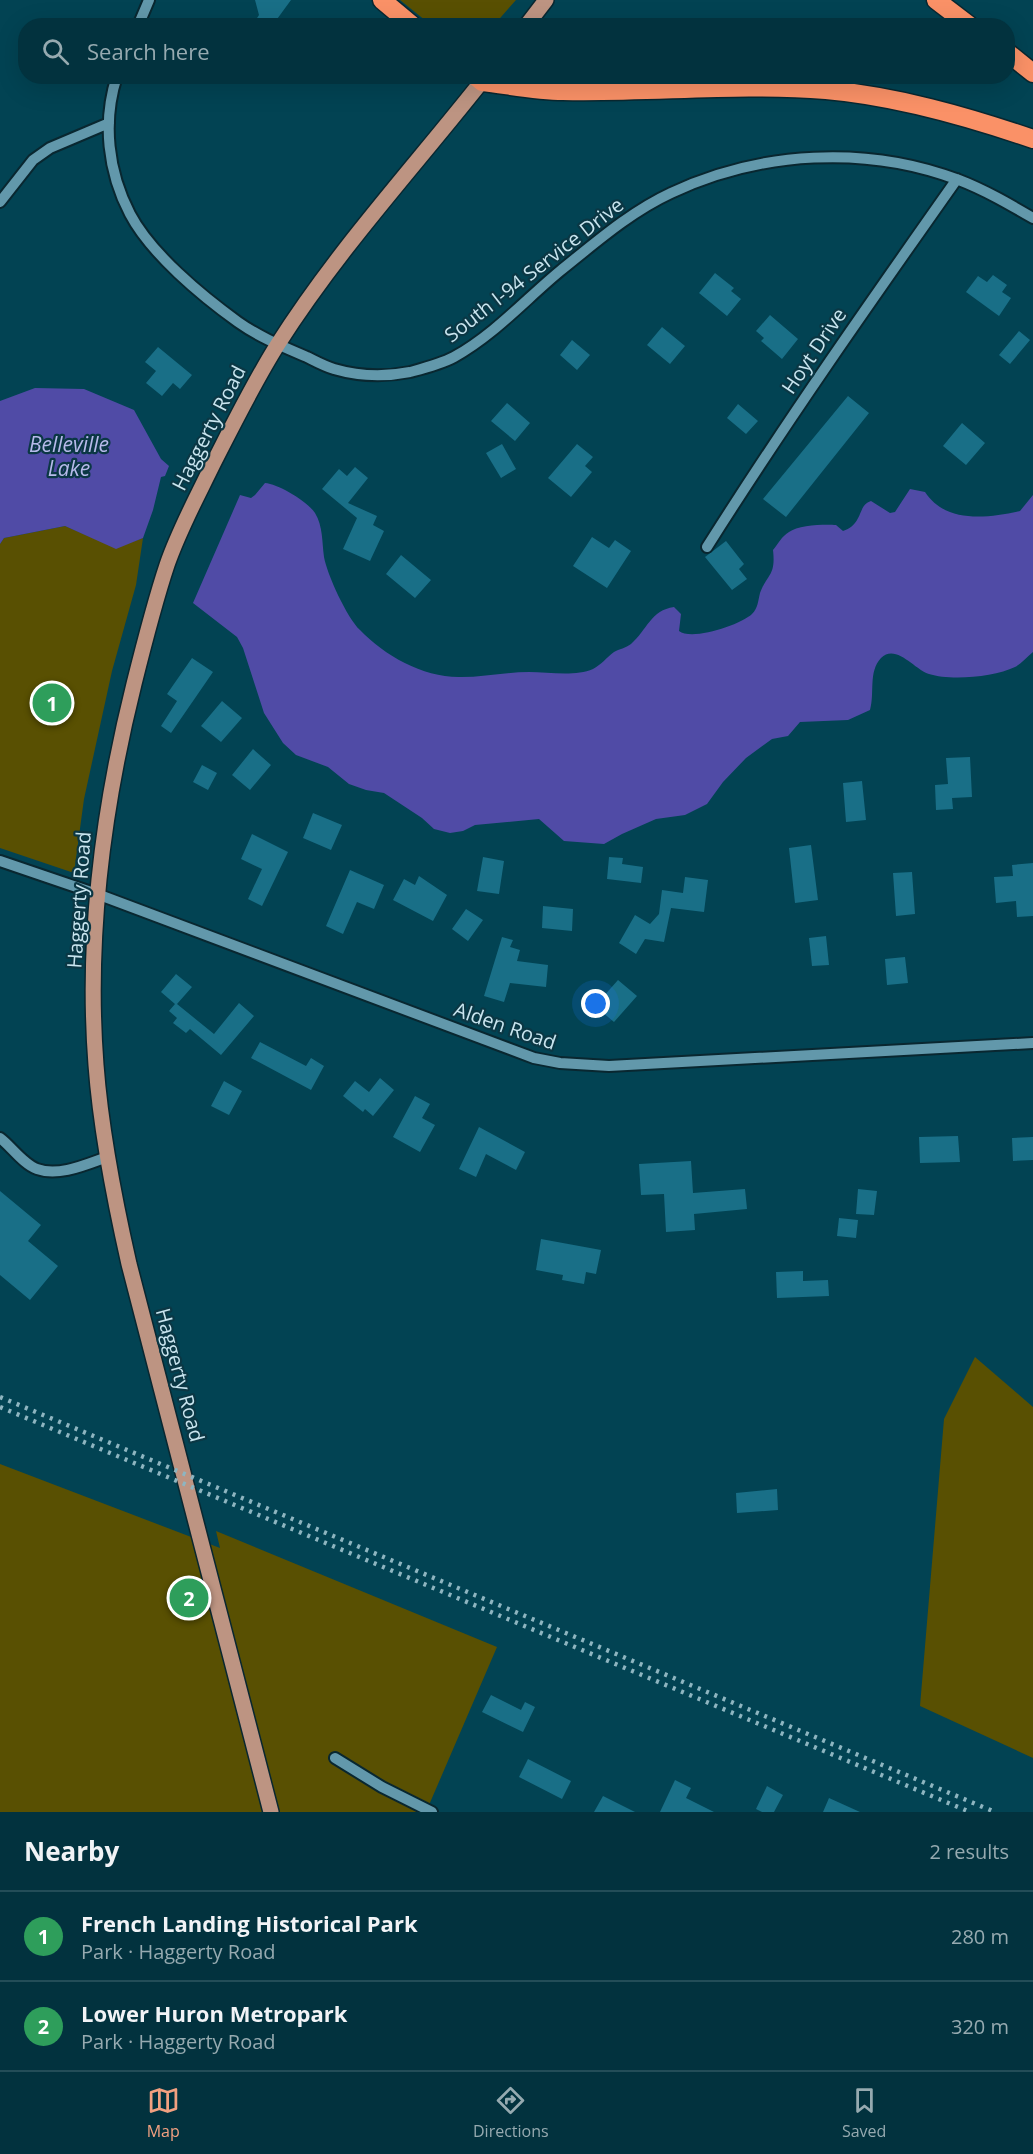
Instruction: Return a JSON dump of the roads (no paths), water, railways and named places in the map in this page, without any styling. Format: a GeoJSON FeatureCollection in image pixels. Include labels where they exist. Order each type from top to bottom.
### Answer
{"type":"FeatureCollection","features":[{"type":"Feature","properties":{"kind":"highway"},"geometry":{"type":"LineString","coordinates":[[382,0],[403,18]]}},
{"type":"Feature","properties":{"kind":"highway"},"geometry":{"type":"LineString","coordinates":[[936,0],[960,18]]}},
{"type":"Feature","properties":{"kind":"highway"},"geometry":{"type":"LineString","coordinates":[[1015,59],[1033,73]]}},
{"type":"Feature","properties":{"kind":"highway"},"geometry":{"type":"LineString","coordinates":[[518,84],[561,91],[757,87],[827,90],[889,99],[950,113],[1033,138]]}},
{"type":"Feature","properties":{"kind":"main road"},"geometry":{"type":"LineString","coordinates":[[532,18],[546,0]]}},
{"type":"Feature","properties":{"kind":"main road","name":"Haggerty Road"},"geometry":{"type":"LineString","coordinates":[[271,1812],[129,1264],[111,1182],[94,1035],[97,894],[106,821],[121,736],[148,626],[168,562],[199,493],[243,405],[278,344],[349,245],[476,84]]}},
{"type":"Feature","properties":{"kind":"street"},"geometry":{"type":"LineString","coordinates":[[142,18],[150,0]]}},
{"type":"Feature","properties":{"kind":"street","name":"South I-94 Service Drive"},"geometry":{"type":"LineString","coordinates":[[116,84],[109,123],[112,162],[120,192],[131,216],[169,265],[240,323],[278,344],[333,369],[380,376],[428,367],[454,357],[484,336],[623,221],[670,194],[716,175],[758,164],[821,158],[859,158],[896,163],[957,179],[995,196],[1033,218]]}},
{"type":"Feature","properties":{"kind":"street"},"geometry":{"type":"LineString","coordinates":[[0,202],[33,160],[50,148],[109,123]]}},
{"type":"Feature","properties":{"kind":"street","name":"Hoyt Drive"},"geometry":{"type":"LineString","coordinates":[[707,547],[841,343],[957,179]]}},
{"type":"Feature","properties":{"kind":"street","name":"Alden Road"},"geometry":{"type":"LineString","coordinates":[[0,861],[97,894],[534,1058],[560,1064],[609,1066],[1033,1043]]}},
{"type":"Feature","properties":{"kind":"street"},"geometry":{"type":"LineString","coordinates":[[0,1138],[36,1169],[52,1171],[68,1169],[107,1157]]}},
{"type":"Feature","properties":{"kind":"street"},"geometry":{"type":"LineString","coordinates":[[335,1758],[382,1787],[432,1812]]}},
{"type":"Feature","properties":{"kind":"water","name":"Belleville Lake"},"geometry":{"type":"Polygon","coordinates":[[[35,388],[84,389],[134,410],[161,459],[169,466],[165,476],[161,477],[143,538],[116,549],[65,526],[4,538],[0,544],[0,401],[35,388]]]}},
{"type":"Feature","properties":{"kind":"water"},"geometry":{"type":"Polygon","coordinates":[[[265,483],[292,494],[306,503],[315,513],[321,529],[324,557],[338,595],[355,624],[370,640],[406,664],[433,674],[461,677],[520,672],[570,673],[593,669],[614,652],[631,644],[660,612],[674,607],[681,614],[679,631],[685,634],[705,633],[737,623],[756,609],[760,593],[772,570],[773,550],[784,536],[805,526],[836,525],[843,531],[854,524],[864,506],[871,501],[890,513],[895,512],[910,489],[925,492],[934,502],[956,514],[981,517],[1020,511],[1033,495],[1033,652],[1017,666],[1006,670],[960,677],[929,674],[899,655],[887,654],[881,658],[874,670],[870,710],[848,720],[800,722],[788,736],[772,739],[746,758],[723,782],[707,804],[685,815],[656,819],[604,844],[564,841],[539,819],[475,825],[463,831],[450,833],[434,829],[422,818],[384,793],[349,784],[328,767],[296,755],[283,743],[264,713],[243,648],[237,637],[193,603],[240,495],[251,498],[265,483]]]}},
{"type":"Feature","properties":{"kind":"railway"},"geometry":{"type":"LineString","coordinates":[[0,1397],[995,1812]]}},
{"type":"Feature","properties":{"kind":"railway"},"geometry":{"type":"LineString","coordinates":[[0,1407],[970,1812]]}},
{"type":"Feature","properties":{"kind":"place","name":"French Landing Historical Park"},"geometry":{"type":"Point","coordinates":[52,703]}},
{"type":"Feature","properties":{"kind":"place","name":"Lower Huron Metropark"},"geometry":{"type":"Point","coordinates":[189,1598]}}]}
